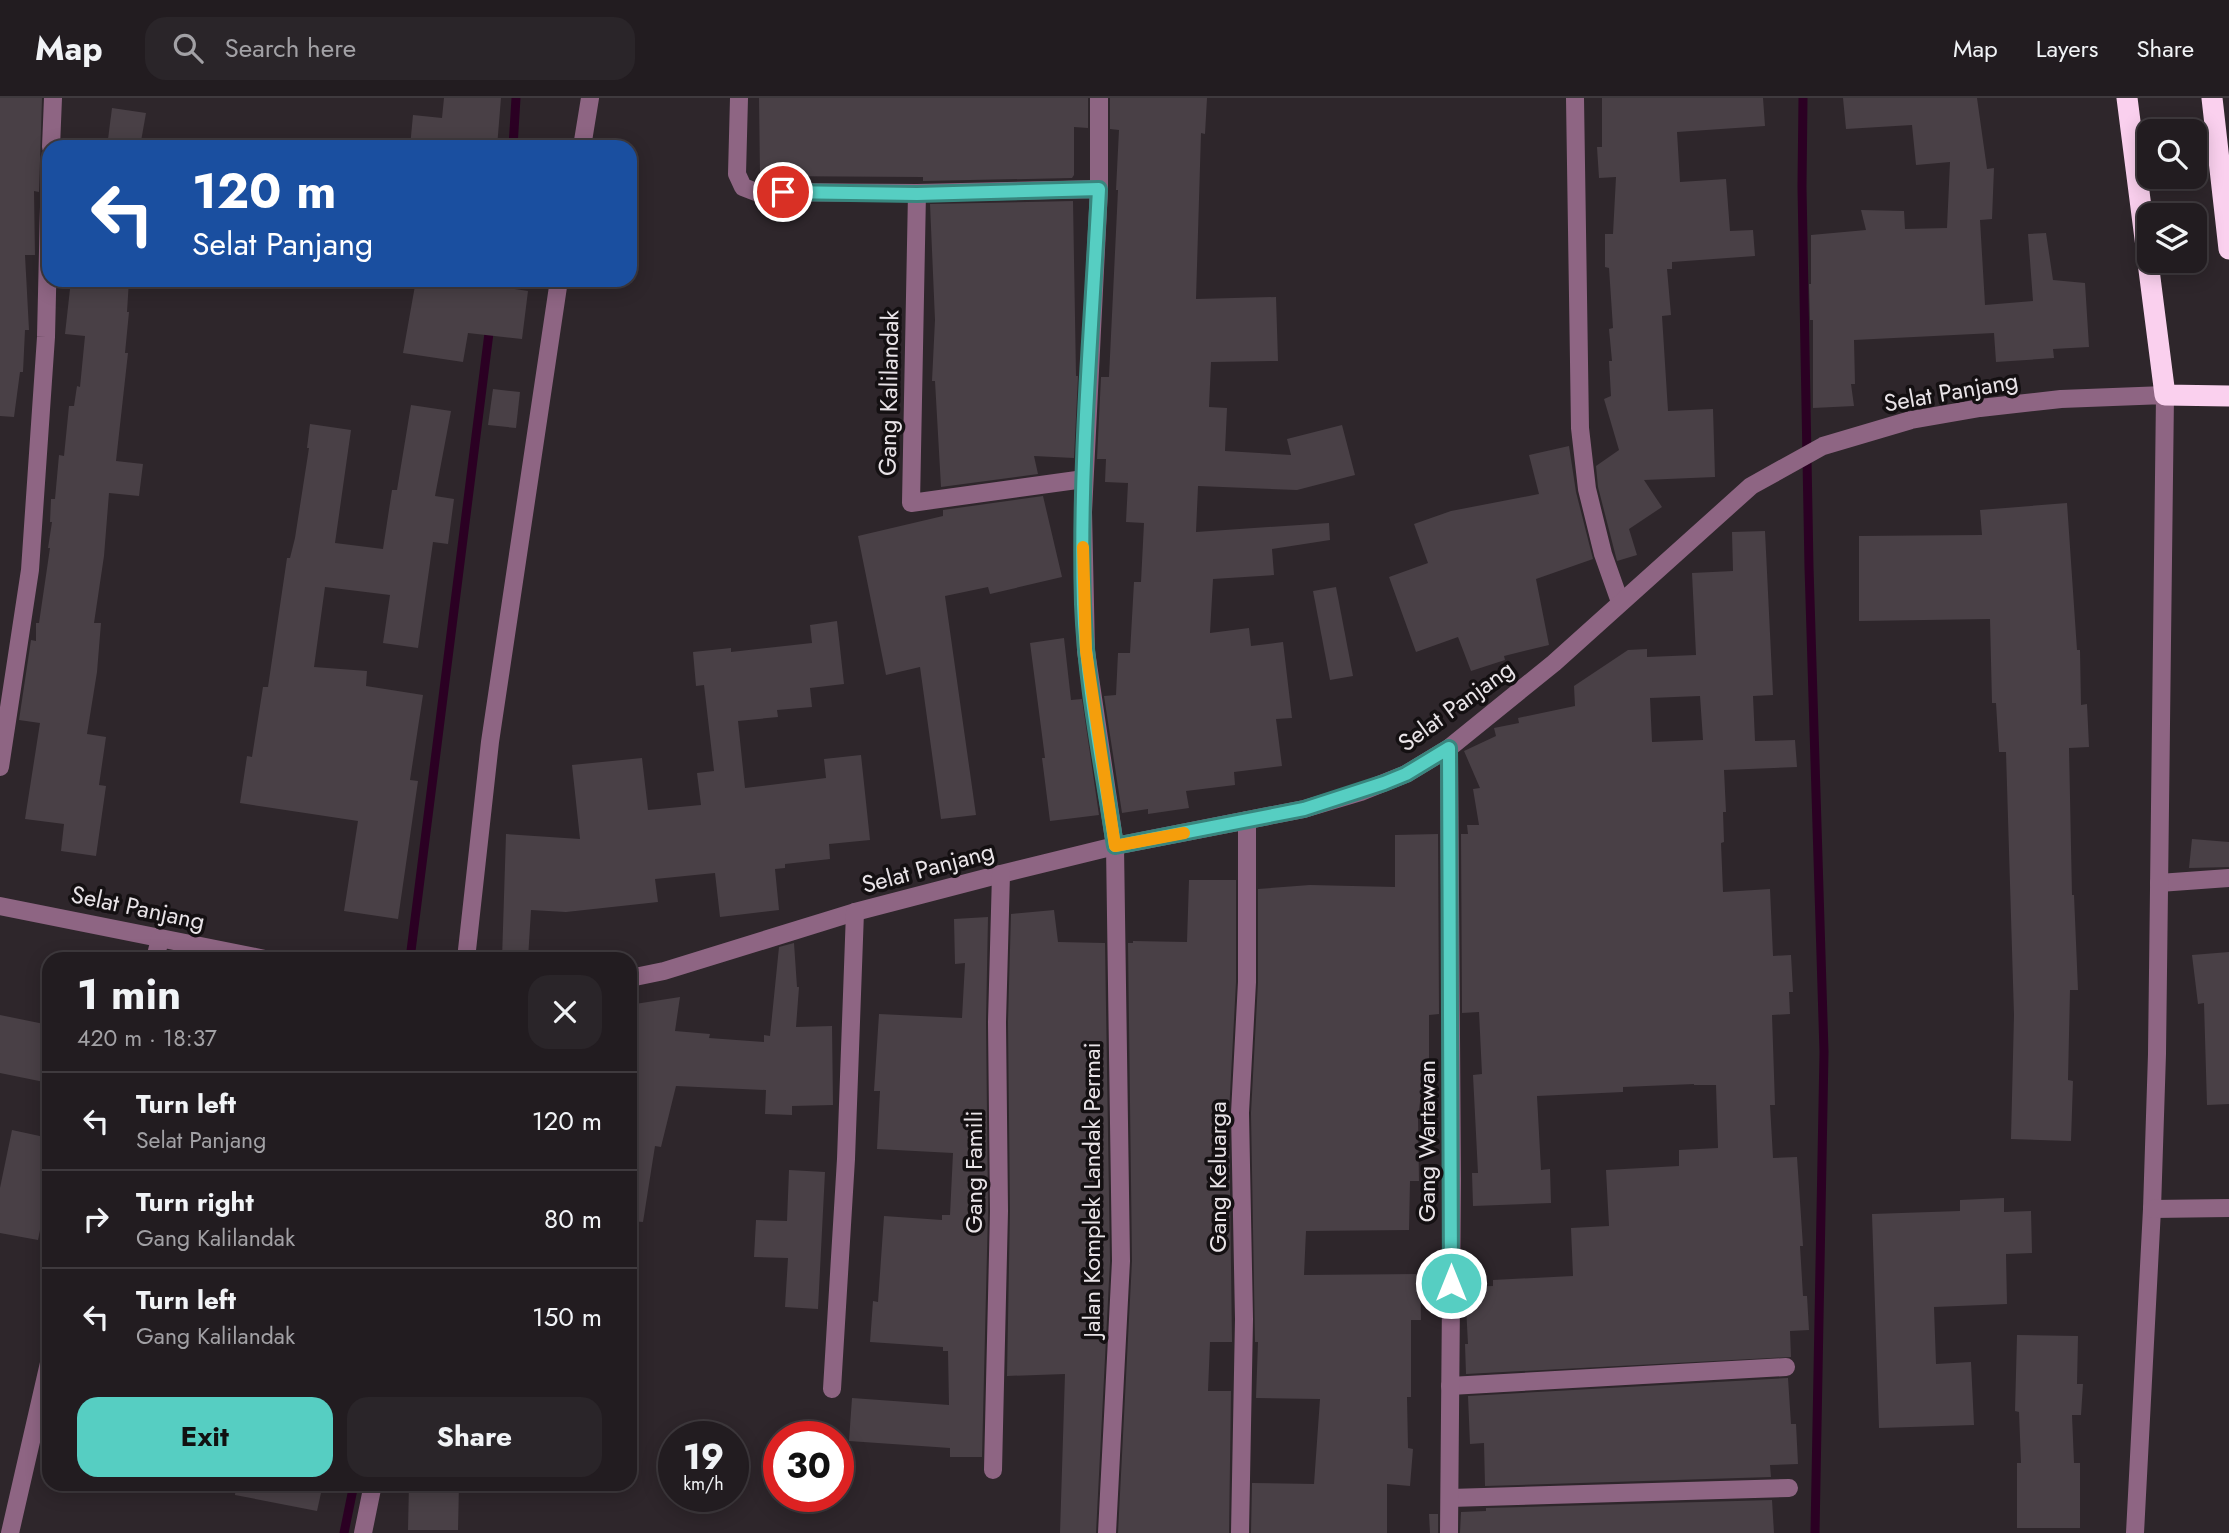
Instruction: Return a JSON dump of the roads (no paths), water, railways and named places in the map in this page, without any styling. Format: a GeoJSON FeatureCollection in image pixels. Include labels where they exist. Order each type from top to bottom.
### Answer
{"type":"FeatureCollection","features":[{"type":"Feature","properties":{"kind":"highway"},"geometry":{"type":"LineString","coordinates":[[2127,98],[2165,395],[2229,396]]}},
{"type":"Feature","properties":{"kind":"highway"},"geometry":{"type":"LineString","coordinates":[[2212,98],[2229,249]]}},
{"type":"Feature","properties":{"kind":"street"},"geometry":{"type":"LineString","coordinates":[[51,140],[53,98]]}},
{"type":"Feature","properties":{"kind":"street"},"geometry":{"type":"LineString","coordinates":[[583,140],[590,98]]}},
{"type":"Feature","properties":{"kind":"street"},"geometry":{"type":"LineString","coordinates":[[739,98],[737,174],[743,187],[757,192],[917,194],[1099,189]]}},
{"type":"Feature","properties":{"kind":"street"},"geometry":{"type":"LineString","coordinates":[[1099,98],[1099,189],[1084,479],[1083,591],[1086,651],[1115,846]]}},
{"type":"Feature","properties":{"kind":"street"},"geometry":{"type":"LineString","coordinates":[[1575,98],[1580,428],[1587,489],[1603,554],[1620,602]]}},
{"type":"Feature","properties":{"kind":"street","name":"Gang Kalilandak"},"geometry":{"type":"LineString","coordinates":[[917,194],[911,503],[1084,479]]}},
{"type":"Feature","properties":{"kind":"street"},"geometry":{"type":"LineString","coordinates":[[0,767],[30,570],[47,287]]}},
{"type":"Feature","properties":{"kind":"street"},"geometry":{"type":"LineString","coordinates":[[467,952],[490,742],[558,287]]}},
{"type":"Feature","properties":{"kind":"street"},"geometry":{"type":"LineString","coordinates":[[2135,1533],[2152,1209],[2157,1054],[2165,395]]}},
{"type":"Feature","properties":{"kind":"street","name":"Selat Panjang"},"geometry":{"type":"LineString","coordinates":[[637,977],[664,971],[855,912],[1001,874],[1115,846],[1304,809],[1362,792],[1406,774],[1449,748],[1554,663],[1751,486],[1823,446],[1911,420],[1980,408],[2061,399],[2165,395]]}},
{"type":"Feature","properties":{"kind":"street","name":"Gang Wartawan"},"geometry":{"type":"LineString","coordinates":[[1449,748],[1449,1533]]}},
{"type":"Feature","properties":{"kind":"street","name":"Gang Keluarga"},"geometry":{"type":"LineString","coordinates":[[1240,1533],[1244,1319],[1240,1114],[1247,982],[1247,820]]}},
{"type":"Feature","properties":{"kind":"street","name":"Jalan Komplek Landak Permai"},"geometry":{"type":"LineString","coordinates":[[1107,1533],[1121,1261],[1115,846]]}},
{"type":"Feature","properties":{"kind":"street","name":"Gang Famili"},"geometry":{"type":"LineString","coordinates":[[993,1470],[999,1211],[997,1022],[1001,874]]}},
{"type":"Feature","properties":{"kind":"street"},"geometry":{"type":"LineString","coordinates":[[2159,883],[2229,878]]}},
{"type":"Feature","properties":{"kind":"street","name":"Selat Panjang"},"geometry":{"type":"LineString","coordinates":[[0,906],[228,952]]}},
{"type":"Feature","properties":{"kind":"street"},"geometry":{"type":"LineString","coordinates":[[832,1389],[846,1159],[855,912]]}},
{"type":"Feature","properties":{"kind":"street"},"geometry":{"type":"LineString","coordinates":[[157,952],[160,939]]}},
{"type":"Feature","properties":{"kind":"street"},"geometry":{"type":"LineString","coordinates":[[2152,1209],[2229,1208]]}},
{"type":"Feature","properties":{"kind":"street"},"geometry":{"type":"LineString","coordinates":[[1450,1386],[1786,1367]]}},
{"type":"Feature","properties":{"kind":"street"},"geometry":{"type":"LineString","coordinates":[[10,1533],[42,1394]]}},
{"type":"Feature","properties":{"kind":"street"},"geometry":{"type":"LineString","coordinates":[[1450,1498],[1789,1488]]}},
{"type":"Feature","properties":{"kind":"street"},"geometry":{"type":"LineString","coordinates":[[363,1533],[372,1491]]}},
{"type":"Feature","properties":{"kind":"waterway"},"geometry":{"type":"LineString","coordinates":[[513,140],[516,98]]}},
{"type":"Feature","properties":{"kind":"waterway"},"geometry":{"type":"LineString","coordinates":[[1803,98],[1802,187],[1809,567],[1824,1052],[1815,1533]]}},
{"type":"Feature","properties":{"kind":"waterway"},"geometry":{"type":"LineString","coordinates":[[494,297],[495,287]]}},
{"type":"Feature","properties":{"kind":"waterway"},"geometry":{"type":"LineString","coordinates":[[411,952],[490,325]]}},
{"type":"Feature","properties":{"kind":"waterway"},"geometry":{"type":"LineString","coordinates":[[344,1533],[353,1491]]}}]}
